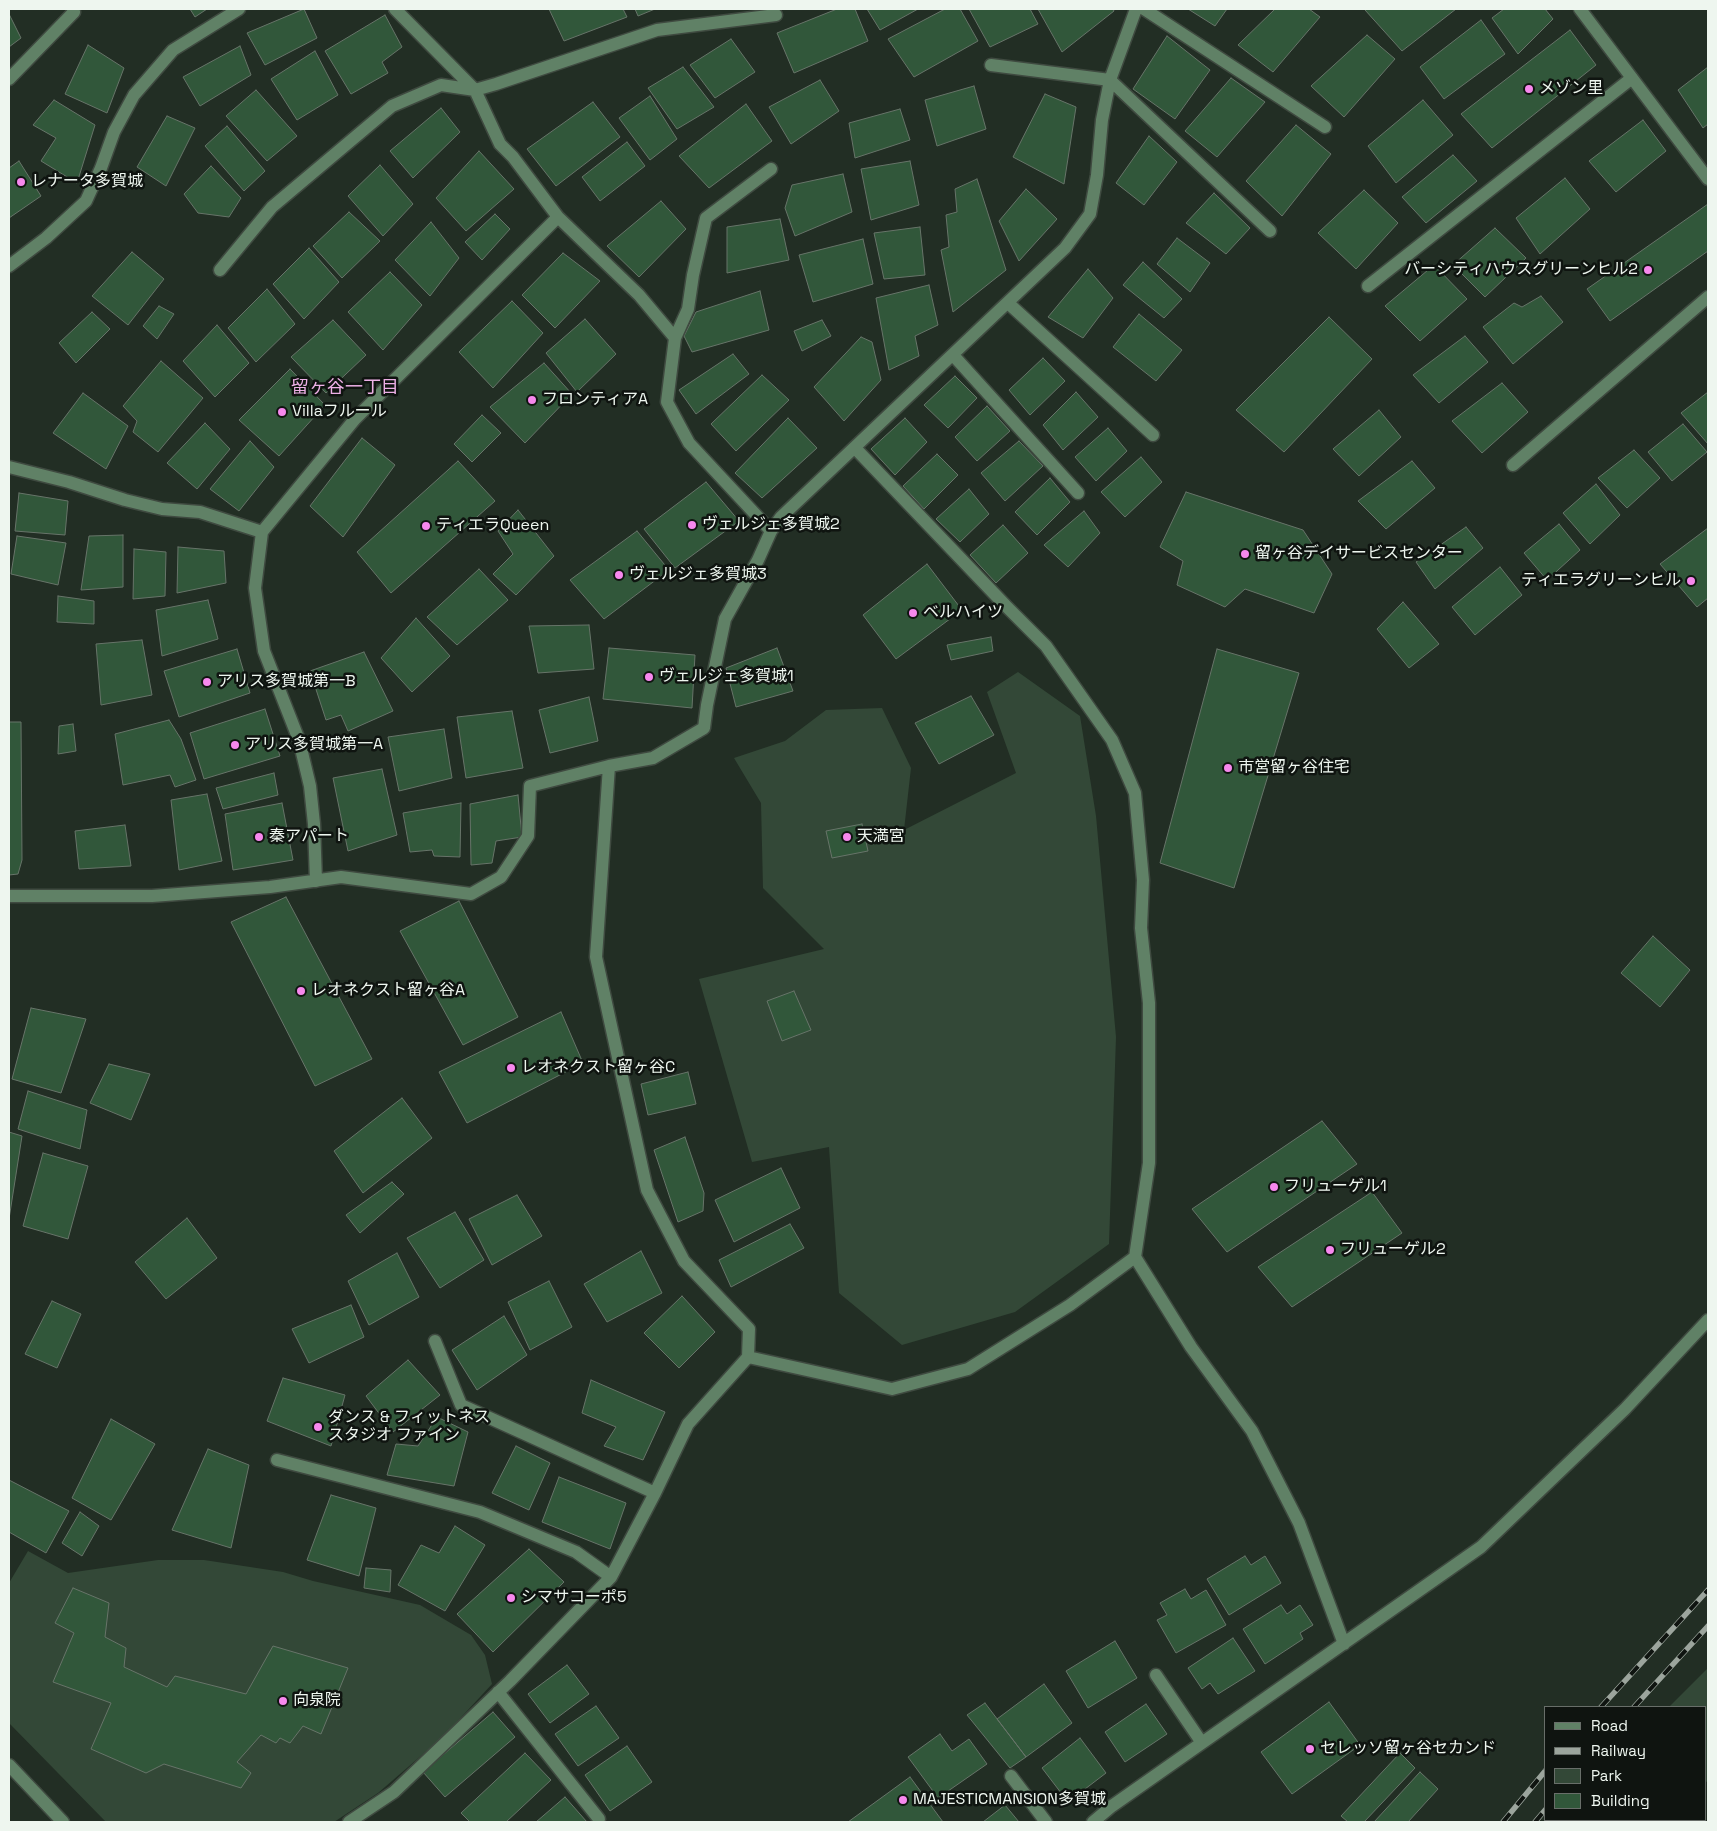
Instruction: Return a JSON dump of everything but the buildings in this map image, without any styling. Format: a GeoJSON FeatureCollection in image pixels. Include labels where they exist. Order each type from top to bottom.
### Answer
{"type":"FeatureCollection","features":[{"type":"Feature","properties":{"kind":"street"},"geometry":{"type":"LineString","coordinates":[[9,79],[74,12],[73,9]]}},
{"type":"Feature","properties":{"kind":"street"},"geometry":{"type":"LineString","coordinates":[[9,266],[46,238],[86,201],[114,132],[134,95],[173,50],[239,9]]}},
{"type":"Feature","properties":{"kind":"street"},"geometry":{"type":"LineString","coordinates":[[395,9],[475,90],[500,144],[513,157],[558,217],[638,295],[675,338]]}},
{"type":"Feature","properties":{"kind":"street"},"geometry":{"type":"LineString","coordinates":[[9,896],[152,896],[270,887],[341,877],[472,894],[501,877],[528,836],[530,786],[609,766],[653,758],[704,728],[707,705],[726,619],[758,560],[770,531],[781,517],[1064,248],[1090,214],[1097,175],[1102,120],[1110,80],[1136,9]]}},
{"type":"Feature","properties":{"kind":"street"},"geometry":{"type":"LineString","coordinates":[[1144,9],[1324,127]]}},
{"type":"Feature","properties":{"kind":"street"},"geometry":{"type":"LineString","coordinates":[[1580,9],[1708,179]]}},
{"type":"Feature","properties":{"kind":"street"},"geometry":{"type":"LineString","coordinates":[[220,270],[272,208],[392,106],[441,85],[475,90],[496,84],[657,30],[776,15]]}},
{"type":"Feature","properties":{"kind":"street"},"geometry":{"type":"LineString","coordinates":[[991,65],[1110,80],[1270,231]]}},
{"type":"Feature","properties":{"kind":"street"},"geometry":{"type":"LineString","coordinates":[[1368,286],[1632,78]]}},
{"type":"Feature","properties":{"kind":"street"},"geometry":{"type":"LineString","coordinates":[[770,531],[689,443],[667,402],[675,338],[688,309],[693,275],[706,218],[771,169]]}},
{"type":"Feature","properties":{"kind":"street"},"geometry":{"type":"LineString","coordinates":[[316,881],[314,824],[310,786],[298,740],[264,651],[255,588],[262,532],[356,419],[558,217]]}},
{"type":"Feature","properties":{"kind":"street"},"geometry":{"type":"LineString","coordinates":[[1514,465],[1708,297]]}},
{"type":"Feature","properties":{"kind":"street"},"geometry":{"type":"LineString","coordinates":[[1008,303],[1153,435]]}},
{"type":"Feature","properties":{"kind":"street"},"geometry":{"type":"LineString","coordinates":[[953,355],[1078,493]]}},
{"type":"Feature","properties":{"kind":"street"},"geometry":{"type":"LineString","coordinates":[[855,448],[1046,646],[1112,740],[1135,792],[1143,880],[1141,928],[1149,1004],[1149,1163],[1135,1257],[1191,1347],[1252,1431],[1299,1523],[1344,1644]]}},
{"type":"Feature","properties":{"kind":"street"},"geometry":{"type":"LineString","coordinates":[[9,467],[162,509],[200,512],[262,532]]}},
{"type":"Feature","properties":{"kind":"street"},"geometry":{"type":"LineString","coordinates":[[349,1822],[394,1792],[498,1692],[611,1577],[655,1493],[688,1424],[748,1357],[749,1329],[684,1261],[647,1190],[596,957],[609,766]]}},
{"type":"Feature","properties":{"kind":"street"},"geometry":{"type":"LineString","coordinates":[[748,1357],[892,1389],[968,1369],[1070,1306],[1135,1257]]}},
{"type":"Feature","properties":{"kind":"street"},"geometry":{"type":"LineString","coordinates":[[1093,1822],[1112,1806],[1481,1547],[1625,1409],[1708,1320]]}},
{"type":"Feature","properties":{"kind":"street"},"geometry":{"type":"LineString","coordinates":[[435,1341],[461,1405],[655,1493]]}},
{"type":"Feature","properties":{"kind":"street"},"geometry":{"type":"LineString","coordinates":[[277,1460],[480,1512],[576,1552],[611,1577]]}},
{"type":"Feature","properties":{"kind":"street"},"geometry":{"type":"LineString","coordinates":[[1156,1675],[1202,1743]]}},
{"type":"Feature","properties":{"kind":"street"},"geometry":{"type":"LineString","coordinates":[[498,1692],[599,1819]]}},
{"type":"Feature","properties":{"kind":"street"},"geometry":{"type":"LineString","coordinates":[[9,1765],[63,1822]]}},
{"type":"Feature","properties":{"kind":"street"},"geometry":{"type":"LineString","coordinates":[[1011,1776],[1046,1822]]}},
{"type":"Feature","properties":{"kind":"green space"},"geometry":{"type":"Polygon","coordinates":[[[1018,672],[1080,716],[1096,816],[1116,1037],[1109,1244],[1015,1312],[902,1345],[839,1293],[829,1147],[752,1162],[699,979],[824,949],[763,888],[761,803],[734,758],[785,741],[826,710],[882,708],[911,768],[904,830],[1016,773],[987,692],[1018,672]]]}},
{"type":"Feature","properties":{"kind":"green space"},"geometry":{"type":"Polygon","coordinates":[[[28,1551],[68,1573],[158,1560],[204,1560],[283,1572],[313,1581],[420,1605],[471,1635],[485,1655],[492,1684],[444,1736],[378,1793],[334,1822],[106,1822],[9,1723],[9,1583],[28,1551]]]}},
{"type":"Feature","properties":{"kind":"green space"},"geometry":{"type":"Polygon","coordinates":[[[1708,1668],[1707,1782],[1707,1706],[1670,1706],[1708,1668]]]}},
{"type":"Feature","properties":{"kind":"green space"},"geometry":{"type":"Polygon","coordinates":[[[1678,1821],[1678,1822],[1564,1822],[1678,1821]]]}},
{"type":"Feature","properties":{"kind":"railway"},"geometry":{"type":"LineString","coordinates":[[1602,1706],[1708,1590]]}},
{"type":"Feature","properties":{"kind":"railway"},"geometry":{"type":"LineString","coordinates":[[1635,1706],[1708,1626]]}},
{"type":"Feature","properties":{"kind":"railway"},"geometry":{"type":"LineString","coordinates":[[1503,1822],[1544,1772]]}},
{"type":"Feature","properties":{"kind":"railway"},"geometry":{"type":"LineString","coordinates":[[1535,1822],[1544,1811]]}},
{"type":"Feature","properties":{"kind":"place","name":"メゾン里"},"geometry":{"type":"Point","coordinates":[1529,89]}},
{"type":"Feature","properties":{"kind":"place","name":"レナータ多賀城"},"geometry":{"type":"Point","coordinates":[21,182]}},
{"type":"Feature","properties":{"kind":"place","name":"バーシティハウスグリーンヒル2"},"geometry":{"type":"Point","coordinates":[1648,270]}},
{"type":"Feature","properties":{"kind":"place","name":"フロンティアA"},"geometry":{"type":"Point","coordinates":[532,400]}},
{"type":"Feature","properties":{"kind":"place","name":"Villaフルール"},"geometry":{"type":"Point","coordinates":[282,412]}},
{"type":"Feature","properties":{"kind":"place","name":"ヴェルジェ多賀城2"},"geometry":{"type":"Point","coordinates":[692,525]}},
{"type":"Feature","properties":{"kind":"place","name":"ティエラQueen"},"geometry":{"type":"Point","coordinates":[426,526]}},
{"type":"Feature","properties":{"kind":"place","name":"留ヶ谷デイサービスセンター"},"geometry":{"type":"Point","coordinates":[1245,554]}},
{"type":"Feature","properties":{"kind":"place","name":"ヴェルジェ多賀城3"},"geometry":{"type":"Point","coordinates":[619,575]}},
{"type":"Feature","properties":{"kind":"place","name":"ティエラグリーンヒル"},"geometry":{"type":"Point","coordinates":[1691,581]}},
{"type":"Feature","properties":{"kind":"place","name":"ベルハイツ"},"geometry":{"type":"Point","coordinates":[913,613]}},
{"type":"Feature","properties":{"kind":"place","name":"ヴェルジェ多賀城1"},"geometry":{"type":"Point","coordinates":[649,677]}},
{"type":"Feature","properties":{"kind":"place","name":"アリス多賀城第一B"},"geometry":{"type":"Point","coordinates":[207,682]}},
{"type":"Feature","properties":{"kind":"place","name":"アリス多賀城第一A"},"geometry":{"type":"Point","coordinates":[235,745]}},
{"type":"Feature","properties":{"kind":"place","name":"市営留ヶ谷住宅"},"geometry":{"type":"Point","coordinates":[1228,768]}},
{"type":"Feature","properties":{"kind":"place","name":"秦アパート"},"geometry":{"type":"Point","coordinates":[259,837]}},
{"type":"Feature","properties":{"kind":"place","name":"天満宮"},"geometry":{"type":"Point","coordinates":[847,837]}},
{"type":"Feature","properties":{"kind":"place","name":"レオネクスト留ヶ谷A"},"geometry":{"type":"Point","coordinates":[301,991]}},
{"type":"Feature","properties":{"kind":"place","name":"レオネクスト留ヶ谷C"},"geometry":{"type":"Point","coordinates":[511,1068]}},
{"type":"Feature","properties":{"kind":"place","name":"フリューゲル1"},"geometry":{"type":"Point","coordinates":[1274,1187]}},
{"type":"Feature","properties":{"kind":"place","name":"フリューゲル2"},"geometry":{"type":"Point","coordinates":[1330,1250]}},
{"type":"Feature","properties":{"kind":"place","name":"ダンス & フィットネス スタジオ ファイン"},"geometry":{"type":"Point","coordinates":[318,1427]}},
{"type":"Feature","properties":{"kind":"place","name":"シマサコーポ5"},"geometry":{"type":"Point","coordinates":[511,1598]}},
{"type":"Feature","properties":{"kind":"place","name":"向泉院"},"geometry":{"type":"Point","coordinates":[283,1701]}},
{"type":"Feature","properties":{"kind":"place","name":"セレッソ留ヶ谷セカンド"},"geometry":{"type":"Point","coordinates":[1310,1749]}},
{"type":"Feature","properties":{"kind":"place","name":"MAJESTICMANSION多賀城"},"geometry":{"type":"Point","coordinates":[903,1800]}},
{"type":"Feature","properties":{"kind":"district","name":"留ヶ谷一丁目"},"geometry":{"type":"Point","coordinates":[345,388]}}]}
